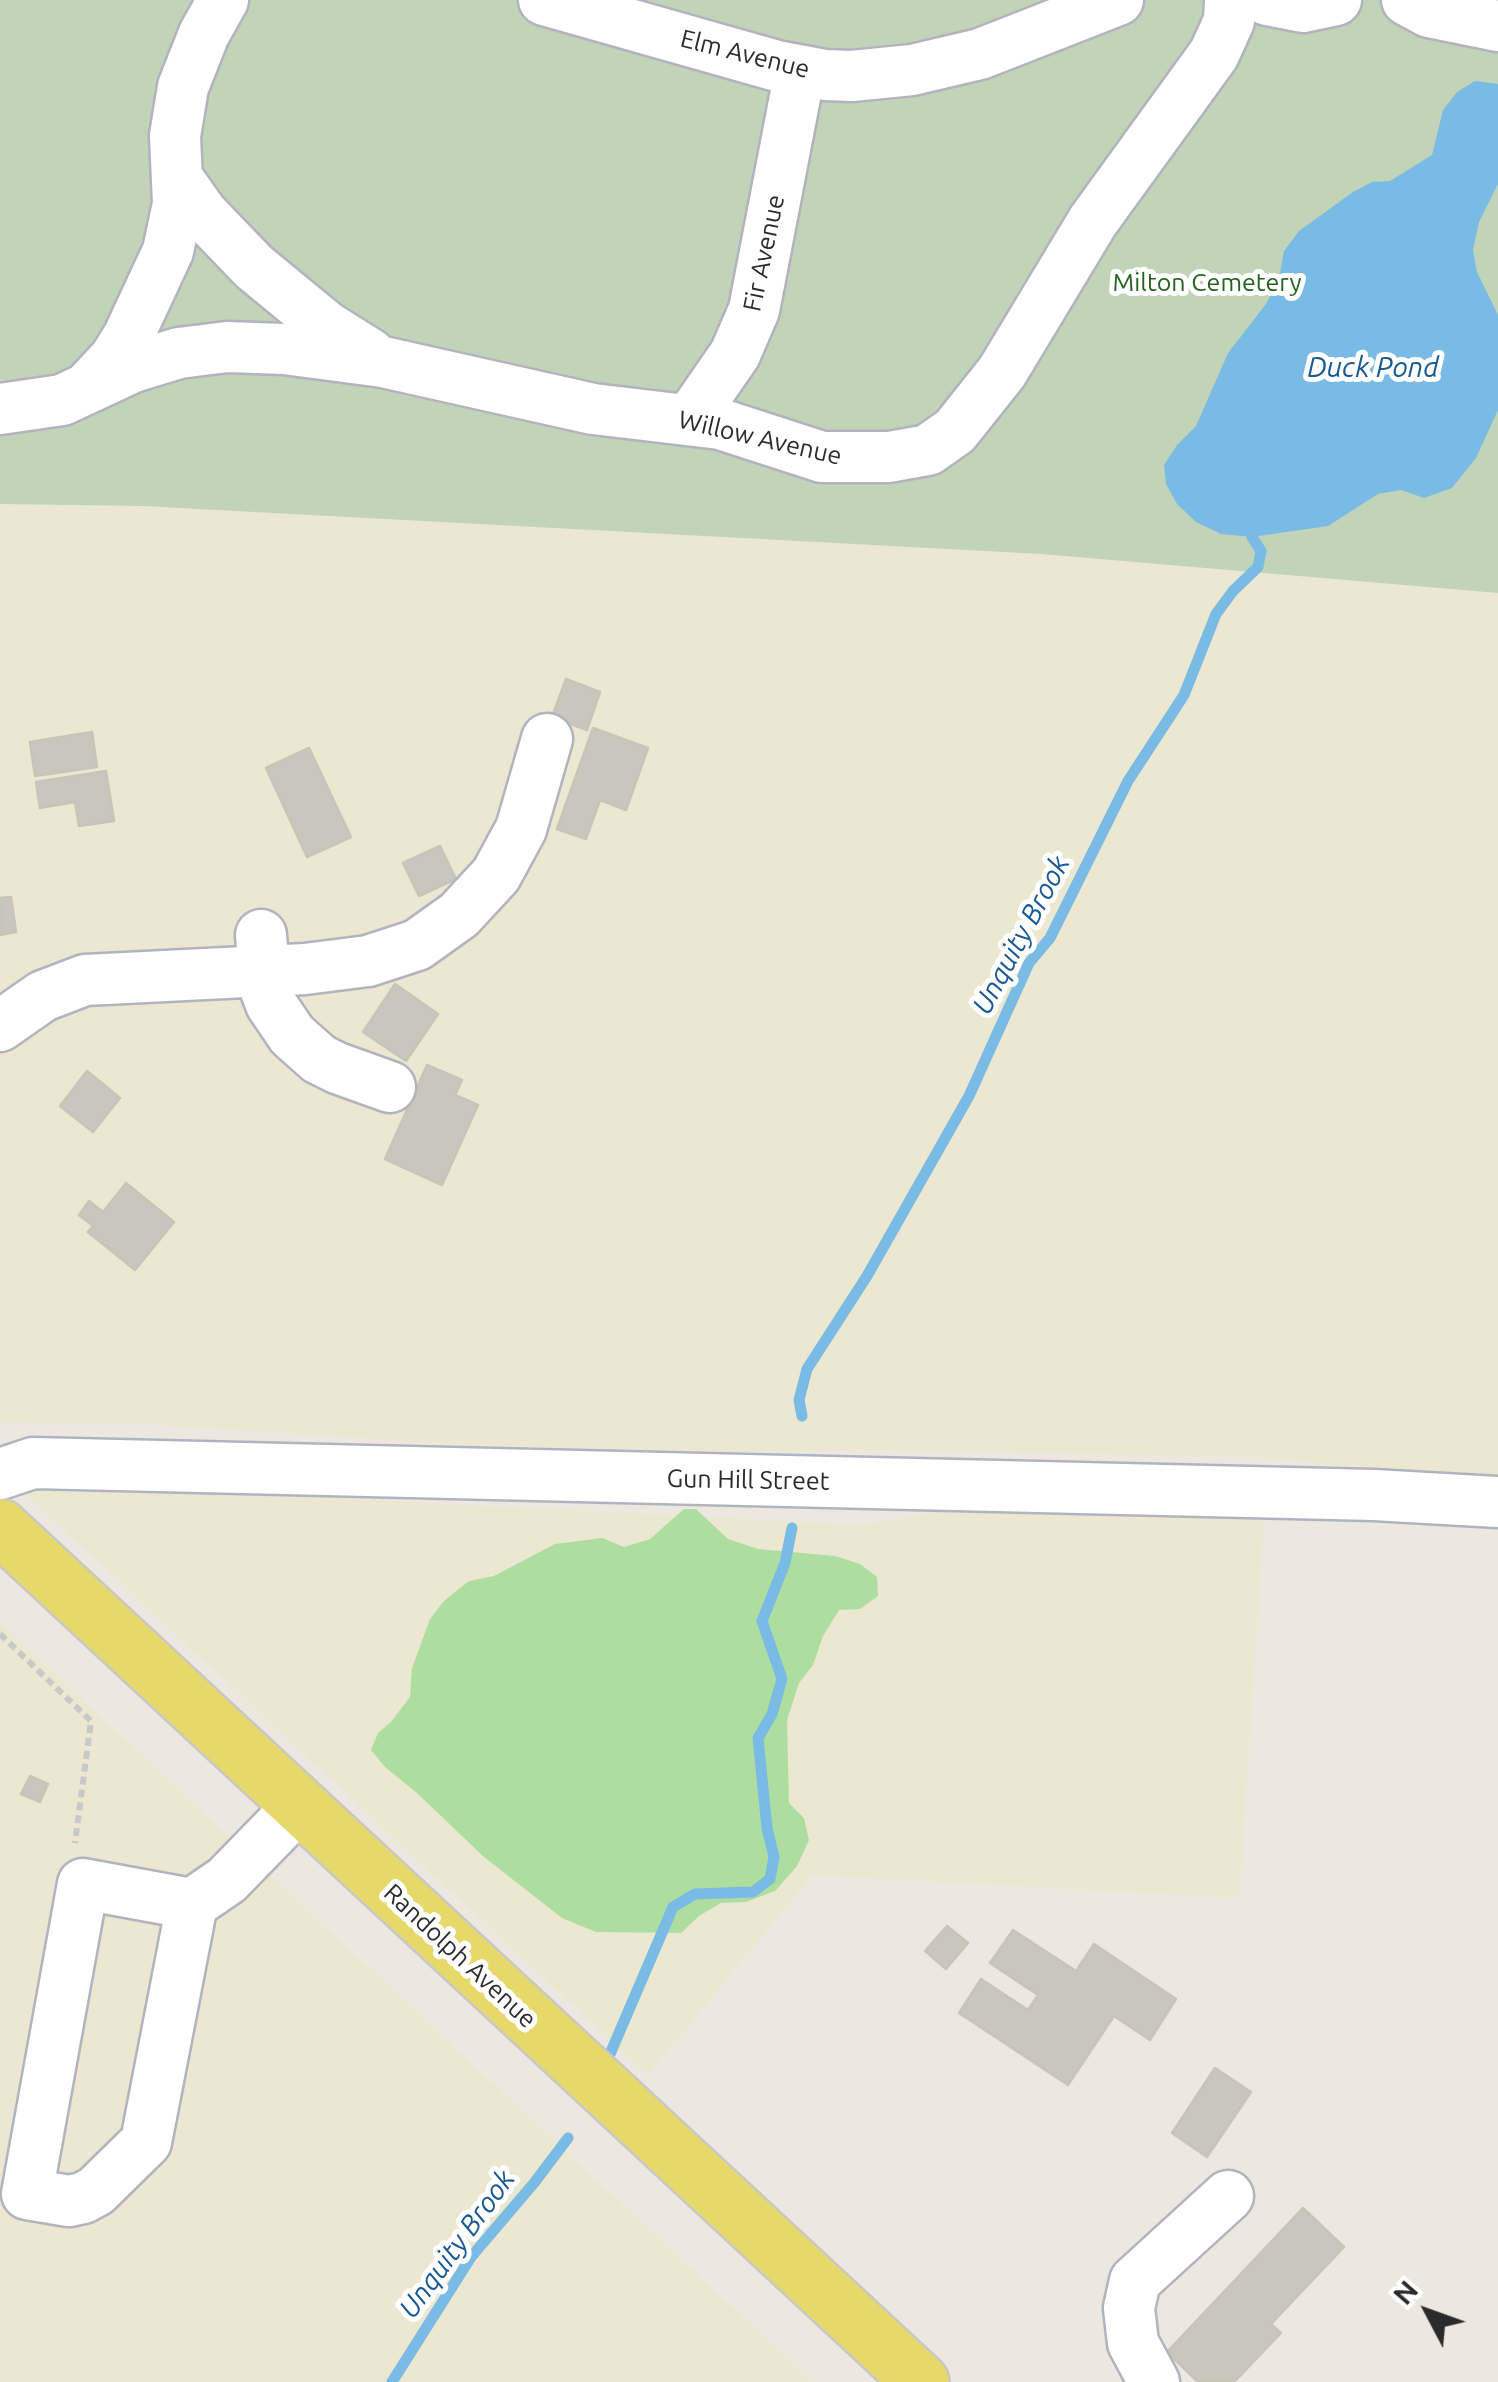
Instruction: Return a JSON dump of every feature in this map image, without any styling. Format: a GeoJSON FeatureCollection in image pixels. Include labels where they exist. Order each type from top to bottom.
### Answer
{"type":"FeatureCollection","features":[{"type":"Feature","properties":{"kind":"main road","name":"Randolph Avenue"},"geometry":{"type":"LineString","coordinates":[[0,1527],[921,2382]]}},
{"type":"Feature","properties":{"kind":"street"},"geometry":{"type":"LineString","coordinates":[[83,392],[115,358],[158,276],[175,228],[175,136],[183,87],[213,17],[245,0]]}},
{"type":"Feature","properties":{"kind":"street","name":"Elm Avenue"},"geometry":{"type":"LineString","coordinates":[[544,0],[800,71],[839,75],[881,74],[949,63],[1013,43],[1118,0]]}},
{"type":"Feature","properties":{"kind":"street","name":"Willow Avenue"},"geometry":{"type":"LineString","coordinates":[[0,409],[38,406],[83,392],[156,358],[201,349],[284,349],[383,362],[564,404],[690,418],[746,430],[822,457],[909,455],[928,450],[968,417],[1002,372],[1093,220],[1214,54],[1228,21],[1230,0]]}},
{"type":"Feature","properties":{"kind":"street"},"geometry":{"type":"LineString","coordinates":[[1267,0],[1303,7],[1336,0]]}},
{"type":"Feature","properties":{"kind":"street"},"geometry":{"type":"LineString","coordinates":[[1407,0],[1429,12],[1498,26]]}},
{"type":"Feature","properties":{"kind":"street","name":"Fir Avenue"},"geometry":{"type":"LineString","coordinates":[[690,418],[735,354],[754,310],[800,71]]}},
{"type":"Feature","properties":{"kind":"street"},"geometry":{"type":"LineString","coordinates":[[178,179],[220,233],[264,277],[327,327],[383,362]]}},
{"type":"Feature","properties":{"kind":"street"},"geometry":{"type":"LineString","coordinates":[[0,1026],[43,996],[85,980],[262,954],[368,960],[392,955],[438,932],[478,896],[509,854],[526,814],[547,739]]}},
{"type":"Feature","properties":{"kind":"street"},"geometry":{"type":"LineString","coordinates":[[262,954],[271,1004],[304,1047],[337,1068],[390,1087]]}},
{"type":"Feature","properties":{"kind":"street","name":"Gun Hill Street"},"geometry":{"type":"LineString","coordinates":[[0,1474],[34,1463],[1374,1495],[1498,1502]]}},
{"type":"Feature","properties":{"kind":"street"},"geometry":{"type":"LineString","coordinates":[[192,1904],[82,1884],[27,2194],[69,2201],[83,2198],[96,2192],[146,2142],[192,1904],[240,1868],[298,1806]]}},
{"type":"Feature","properties":{"kind":"street"},"geometry":{"type":"LineString","coordinates":[[1154,2382],[1133,2343],[1129,2308],[1136,2282],[1228,2196]]}},
{"type":"Feature","properties":{"kind":"path"},"geometry":{"type":"LineString","coordinates":[[0,1634],[91,1720],[74,1852],[82,1884]]}},
{"type":"Feature","properties":{"kind":"shaded area"},"geometry":{"type":"Polygon","coordinates":[[[0,504],[142,506],[1041,554],[1498,593],[1498,1479],[1256,1457],[873,1450],[743,1452],[451,1444],[146,1424],[0,1423],[0,504]]]}},
{"type":"Feature","properties":{"kind":"shaded area"},"geometry":{"type":"Polygon","coordinates":[[[13,1482],[864,1525],[934,1512],[1000,1509],[1142,1511],[1264,1519],[1239,1898],[812,1875],[648,2075],[13,1482]]]}},
{"type":"Feature","properties":{"kind":"shaded area"},"geometry":{"type":"Polygon","coordinates":[[[0,1623],[812,2382],[0,2382],[0,1623]]]}},
{"type":"Feature","properties":{"kind":"green space","name":"Milton Cemetery"},"geometry":{"type":"Polygon","coordinates":[[[0,0],[1498,0],[1498,593],[1041,554],[142,506],[0,504],[0,0]]]}},
{"type":"Feature","properties":{"kind":"green space"},"geometry":{"type":"Polygon","coordinates":[[[684,1509],[696,1509],[728,1539],[758,1549],[835,1556],[860,1564],[877,1577],[878,1596],[860,1609],[839,1610],[823,1636],[813,1665],[799,1683],[787,1720],[789,1803],[804,1818],[809,1840],[797,1866],[775,1891],[746,1902],[721,1903],[681,1933],[596,1932],[562,1918],[484,1857],[371,1750],[378,1733],[410,1697],[412,1668],[430,1619],[444,1601],[469,1581],[494,1576],[555,1544],[602,1538],[624,1547],[650,1539],[684,1509]]]}},
{"type":"Feature","properties":{"kind":"water","name":"Duck Pond"},"geometry":{"type":"Polygon","coordinates":[[[1475,81],[1498,84],[1498,184],[1479,222],[1473,250],[1477,272],[1498,315],[1498,410],[1476,458],[1452,488],[1424,498],[1401,490],[1378,494],[1328,526],[1252,537],[1221,534],[1196,522],[1177,504],[1166,484],[1164,465],[1196,426],[1228,353],[1266,304],[1279,279],[1284,251],[1299,231],[1353,192],[1372,182],[1390,181],[1432,155],[1443,110],[1457,92],[1475,81]]]}},
{"type":"Feature","properties":{"kind":"building"},"geometry":{"type":"Polygon","coordinates":[[[566,679],[600,692],[587,730],[552,717],[566,679]]]}},
{"type":"Feature","properties":{"kind":"building"},"geometry":{"type":"Polygon","coordinates":[[[593,728],[648,748],[626,810],[600,800],[586,839],[557,829],[593,728]]]}},
{"type":"Feature","properties":{"kind":"building"},"geometry":{"type":"Polygon","coordinates":[[[92,732],[97,767],[35,776],[30,742],[92,732]]]}},
{"type":"Feature","properties":{"kind":"building"},"geometry":{"type":"Polygon","coordinates":[[[309,748],[351,837],[307,857],[266,768],[309,748]]]}},
{"type":"Feature","properties":{"kind":"building"},"geometry":{"type":"Polygon","coordinates":[[[106,771],[114,821],[79,826],[75,802],[40,808],[36,782],[106,771]]]}},
{"type":"Feature","properties":{"kind":"building"},"geometry":{"type":"Polygon","coordinates":[[[440,846],[456,879],[419,896],[403,863],[440,846]]]}},
{"type":"Feature","properties":{"kind":"building"},"geometry":{"type":"Polygon","coordinates":[[[11,897],[16,932],[0,935],[0,898],[11,897]]]}},
{"type":"Feature","properties":{"kind":"building"},"geometry":{"type":"Polygon","coordinates":[[[395,984],[438,1014],[406,1061],[363,1032],[395,984]]]}},
{"type":"Feature","properties":{"kind":"building"},"geometry":{"type":"Polygon","coordinates":[[[427,1065],[462,1080],[455,1095],[478,1105],[442,1185],[385,1159],[427,1065]]]}},
{"type":"Feature","properties":{"kind":"building"},"geometry":{"type":"Polygon","coordinates":[[[87,1071],[120,1098],[93,1132],[60,1106],[87,1071]]]}},
{"type":"Feature","properties":{"kind":"building"},"geometry":{"type":"Polygon","coordinates":[[[126,1183],[174,1222],[135,1270],[88,1232],[93,1226],[79,1215],[89,1201],[103,1212],[126,1183]]]}},
{"type":"Feature","properties":{"kind":"building"},"geometry":{"type":"Polygon","coordinates":[[[30,1776],[48,1784],[40,1802],[21,1794],[30,1776]]]}},
{"type":"Feature","properties":{"kind":"building"},"geometry":{"type":"Polygon","coordinates":[[[947,1926],[968,1943],[946,1969],[925,1951],[947,1926]]]}},
{"type":"Feature","properties":{"kind":"building"},"geometry":{"type":"Polygon","coordinates":[[[1013,1930],[1076,1971],[1094,1944],[1176,1999],[1150,2040],[1114,2016],[1068,2085],[959,2013],[981,1979],[1028,2010],[1038,1995],[990,1963],[1013,1930]]]}},
{"type":"Feature","properties":{"kind":"building"},"geometry":{"type":"Polygon","coordinates":[[[1215,2068],[1251,2092],[1207,2157],[1172,2133],[1215,2068]]]}},
{"type":"Feature","properties":{"kind":"building"},"geometry":{"type":"Polygon","coordinates":[[[1303,2208],[1344,2247],[1271,2324],[1281,2333],[1234,2382],[1198,2382],[1167,2352],[1303,2208]]]}},
{"type":"Feature","properties":{"kind":"waterway","name":"Unquity Brook"},"geometry":{"type":"LineString","coordinates":[[802,1416],[799,1400],[807,1369],[867,1276],[969,1096],[1029,963],[1050,938],[1128,781],[1184,695],[1216,614],[1258,567],[1261,551],[1252,537]]}},
{"type":"Feature","properties":{"kind":"waterway","name":"Unquity Brook"},"geometry":{"type":"LineString","coordinates":[[610,2054],[673,1907],[695,1894],[753,1892],[770,1879],[774,1857],[767,1828],[758,1738],[772,1714],[782,1679],[762,1621],[785,1563],[792,1528]]}},
{"type":"Feature","properties":{"kind":"waterway","name":"Unquity Brook"},"geometry":{"type":"LineString","coordinates":[[392,2382],[471,2257],[568,2138]]}}]}
